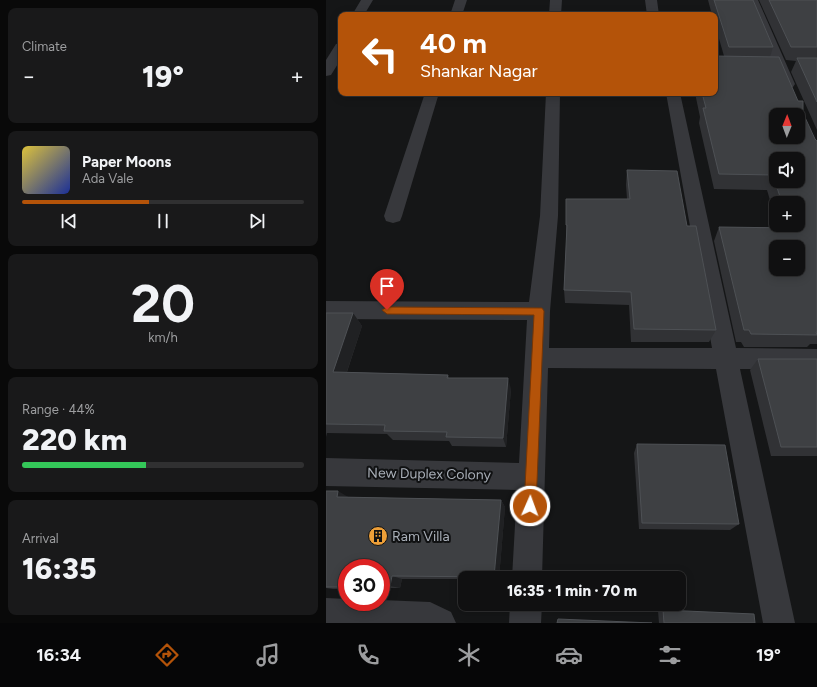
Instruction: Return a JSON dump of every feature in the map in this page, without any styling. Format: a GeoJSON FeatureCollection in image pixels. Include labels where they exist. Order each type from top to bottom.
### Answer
{"type":"FeatureCollection","features":[{"type":"Feature","properties":{"kind":"street"},"geometry":{"type":"LineString","coordinates":[[360,12],[367,0]]}},
{"type":"Feature","properties":{"kind":"street"},"geometry":{"type":"LineString","coordinates":[[457,12],[461,0]]}},
{"type":"Feature","properties":{"kind":"street"},"geometry":{"type":"LineString","coordinates":[[555,12],[556,0]]}},
{"type":"Feature","properties":{"kind":"street"},"geometry":{"type":"LineString","coordinates":[[650,0],[652,12]]}},
{"type":"Feature","properties":{"kind":"street"},"geometry":{"type":"LineString","coordinates":[[752,0],[792,95]]}},
{"type":"Feature","properties":{"kind":"street"},"geometry":{"type":"LineString","coordinates":[[326,72],[336,52]]}},
{"type":"Feature","properties":{"kind":"street"},"geometry":{"type":"LineString","coordinates":[[766,66],[795,66]]}},
{"type":"Feature","properties":{"kind":"street"},"geometry":{"type":"LineString","coordinates":[[393,216],[431,96]]}},
{"type":"Feature","properties":{"kind":"street"},"geometry":{"type":"LineString","coordinates":[[527,571],[539,311],[549,216],[553,96]]}},
{"type":"Feature","properties":{"kind":"street"},"geometry":{"type":"LineString","coordinates":[[674,96],[779,623]]}},
{"type":"Feature","properties":{"kind":"street"},"geometry":{"type":"LineString","coordinates":[[326,310],[539,311]]}},
{"type":"Feature","properties":{"kind":"street"},"geometry":{"type":"LineString","coordinates":[[537,358],[817,359]]}},
{"type":"Feature","properties":{"kind":"street","name":"New Duplex Colony"},"geometry":{"type":"LineString","coordinates":[[326,472],[532,477]]}},
{"type":"Feature","properties":{"kind":"street"},"geometry":{"type":"LineString","coordinates":[[525,623],[526,611]]}},
{"type":"Feature","properties":{"kind":"street"},"geometry":{"type":"LineString","coordinates":[[326,614],[430,618],[440,623]]}},
{"type":"Feature","properties":{"kind":"building"},"geometry":{"type":"Polygon","coordinates":[[[714,0],[753,0],[773,47],[729,47],[714,0]]]}},
{"type":"Feature","properties":{"kind":"building"},"geometry":{"type":"Polygon","coordinates":[[[769,0],[817,0],[817,47],[791,47],[769,0]]]}},
{"type":"Feature","properties":{"kind":"building"},"geometry":{"type":"Polygon","coordinates":[[[718,56],[779,57],[798,101],[803,101],[803,108],[769,108],[769,144],[805,144],[805,117],[817,141],[817,335],[751,334],[749,330],[744,330],[719,227],[769,228],[769,232],[805,232],[805,196],[780,196],[777,188],[805,188],[805,152],[769,152],[769,175],[719,174],[703,108],[706,108],[703,96],[718,96],[718,56]]]}},
{"type":"Feature","properties":{"kind":"building"},"geometry":{"type":"Polygon","coordinates":[[[797,58],[817,58],[817,102],[797,58]]]}},
{"type":"Feature","properties":{"kind":"building"},"geometry":{"type":"Polygon","coordinates":[[[627,170],[677,171],[687,226],[696,226],[716,330],[634,329],[631,292],[564,290],[567,225],[566,199],[630,199],[627,170]]]}},
{"type":"Feature","properties":{"kind":"building"},"geometry":{"type":"Polygon","coordinates":[[[326,313],[353,313],[333,372],[448,375],[447,378],[508,378],[503,438],[446,437],[447,432],[384,431],[385,425],[326,424],[326,313]]]}},
{"type":"Feature","properties":{"kind":"building"},"geometry":{"type":"Polygon","coordinates":[[[758,359],[817,359],[817,447],[781,447],[758,359]]]}},
{"type":"Feature","properties":{"kind":"building"},"geometry":{"type":"Polygon","coordinates":[[[637,444],[725,445],[739,524],[642,523],[637,444]]]}},
{"type":"Feature","properties":{"kind":"building"},"geometry":{"type":"Polygon","coordinates":[[[326,491],[338,491],[337,497],[501,500],[495,571],[458,571],[458,577],[392,576],[390,586],[390,559],[338,559],[338,587],[326,587],[326,491]]]}},
{"type":"Feature","properties":{"kind":"building"},"geometry":{"type":"Polygon","coordinates":[[[663,611],[754,614],[755,623],[664,623],[663,611]]]}},
{"type":"Feature","properties":{"kind":"building"},"geometry":{"type":"Polygon","coordinates":[[[558,619],[652,623],[557,623],[558,619]]]}},
{"type":"Feature","properties":{"kind":"place","name":"Ram Villa"},"geometry":{"type":"Point","coordinates":[378,536]}},
{"type":"Feature","properties":{"kind":"route"},"geometry":{"type":"LineString","coordinates":[[387,310],[539,311],[530,506]]}}]}
